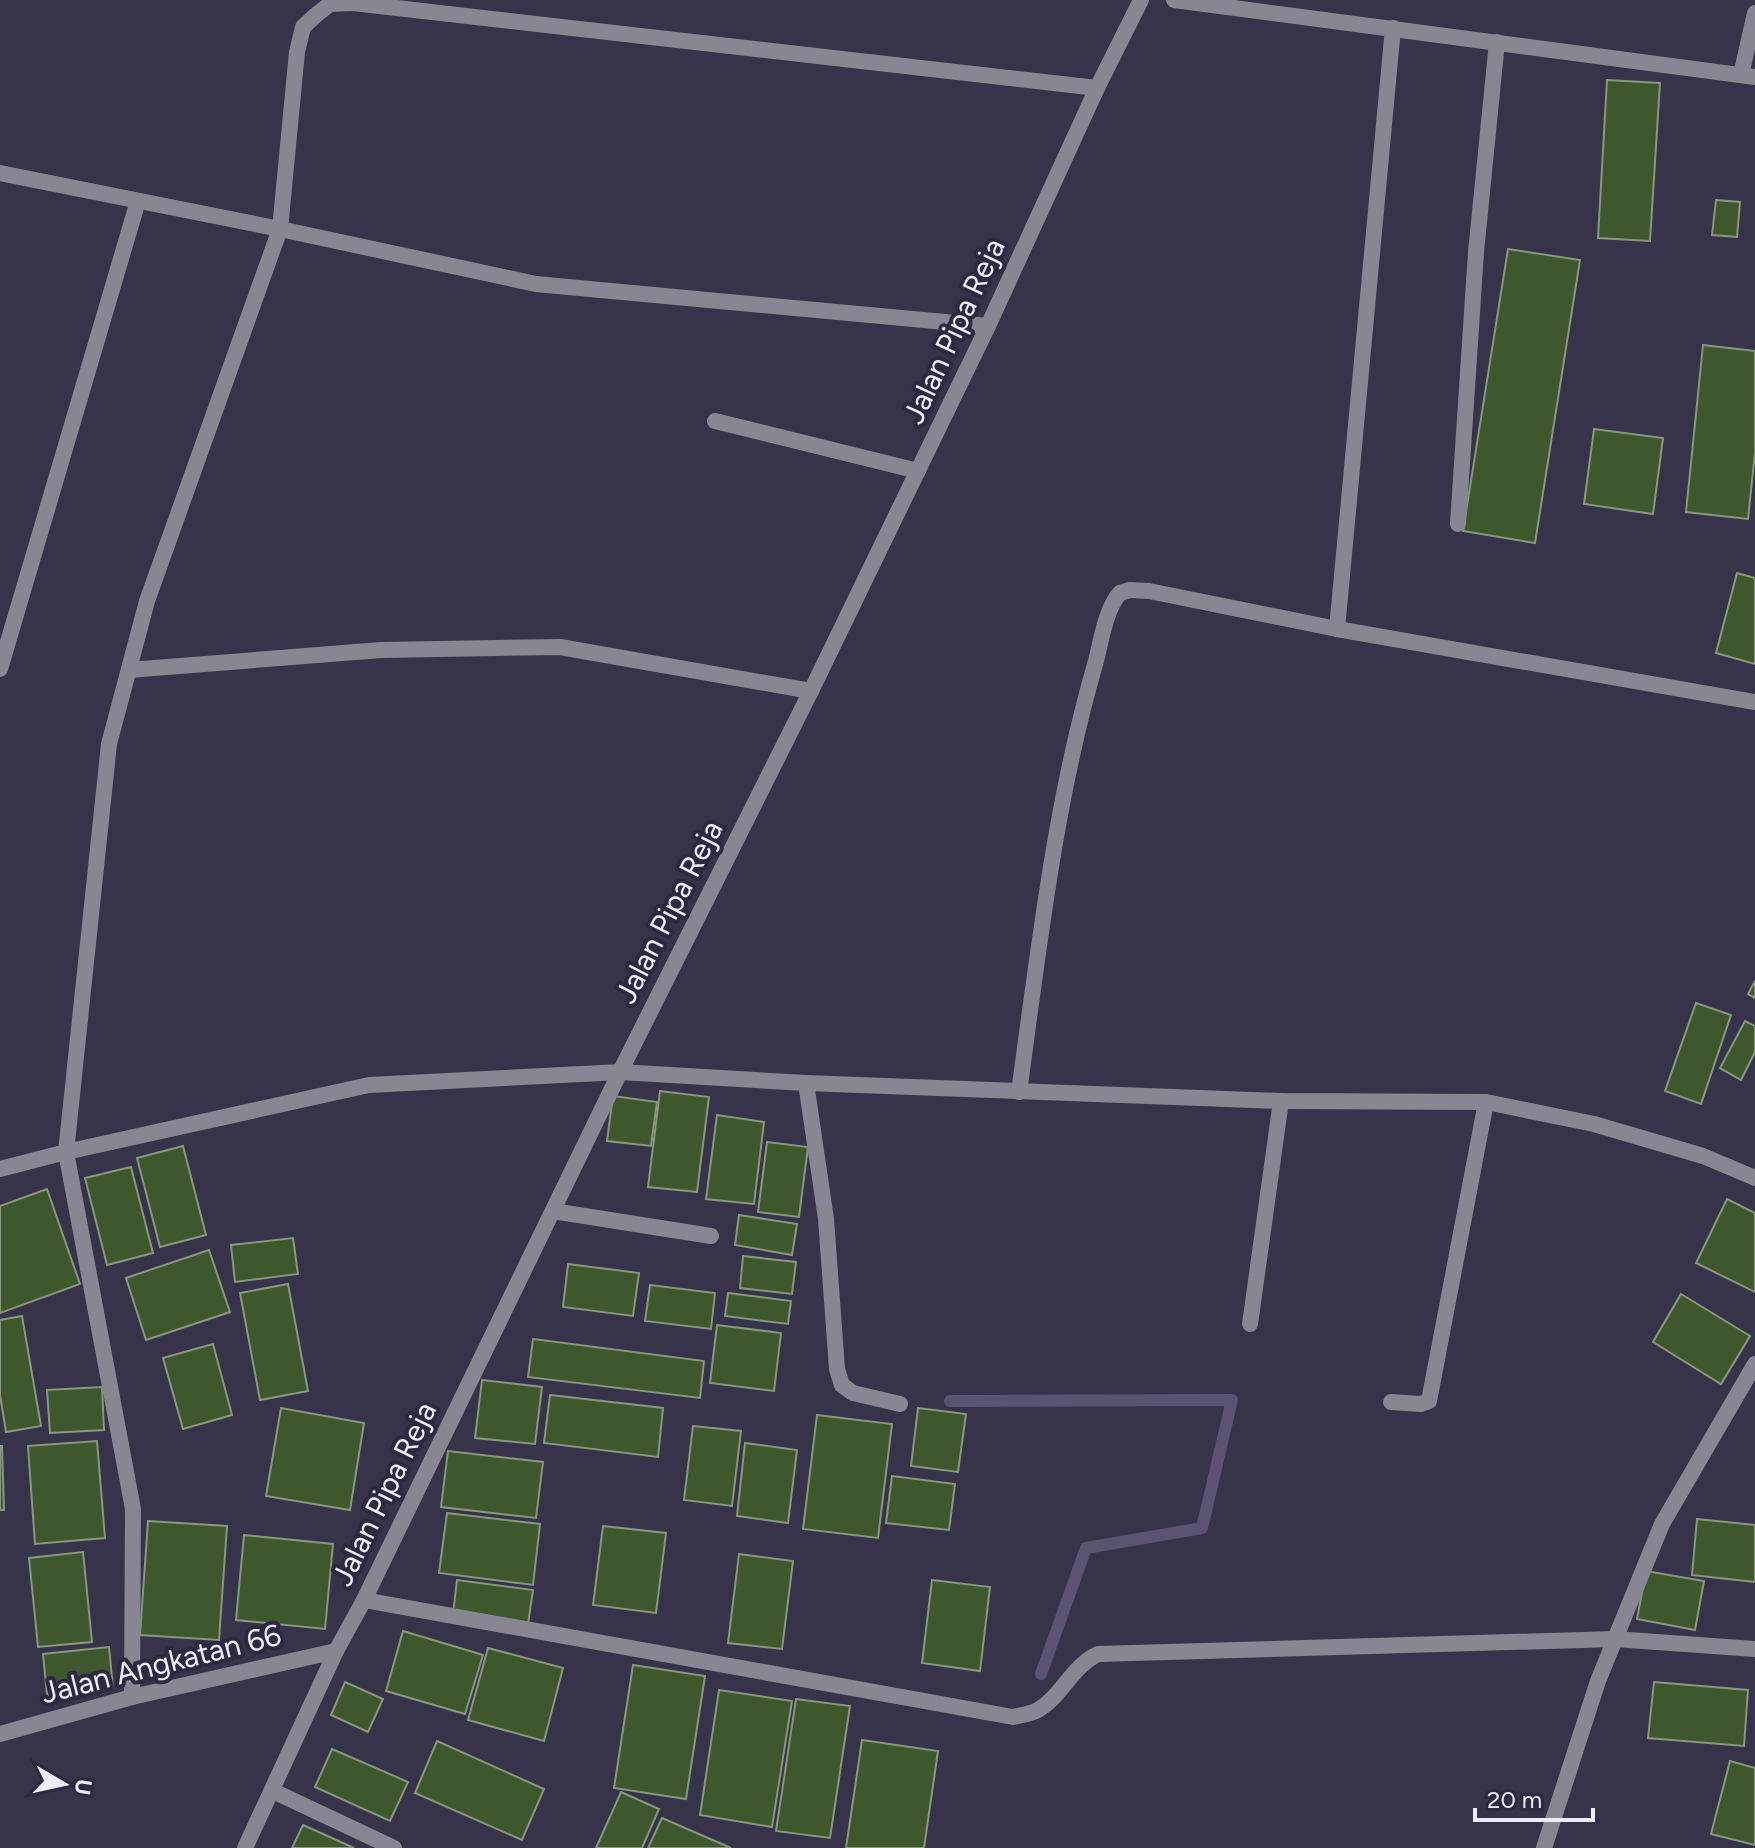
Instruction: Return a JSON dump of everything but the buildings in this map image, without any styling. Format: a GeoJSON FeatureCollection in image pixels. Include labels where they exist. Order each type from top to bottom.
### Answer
{"type":"FeatureCollection","features":[{"type":"Feature","properties":{"kind":"street","name":"Jalan Pipa Reja"},"geometry":{"type":"LineString","coordinates":[[245,1848],[336,1651],[364,1600],[620,1072],[918,471],[1141,0]]}},
{"type":"Feature","properties":{"kind":"street"},"geometry":{"type":"LineString","coordinates":[[1174,0],[1748,76],[1755,13]]}},
{"type":"Feature","properties":{"kind":"street"},"geometry":{"type":"LineString","coordinates":[[132,1697],[133,1509],[66,1152],[109,744],[147,601],[280,229],[297,52],[303,27],[330,4],[353,3],[1097,88]]}},
{"type":"Feature","properties":{"kind":"street"},"geometry":{"type":"LineString","coordinates":[[1337,629],[1393,28]]}},
{"type":"Feature","properties":{"kind":"street"},"geometry":{"type":"LineString","coordinates":[[1458,524],[1476,252],[1497,42]]}},
{"type":"Feature","properties":{"kind":"street"},"geometry":{"type":"LineString","coordinates":[[0,173],[536,284],[988,326]]}},
{"type":"Feature","properties":{"kind":"street"},"geometry":{"type":"LineString","coordinates":[[0,669],[138,201]]}},
{"type":"Feature","properties":{"kind":"street"},"geometry":{"type":"LineString","coordinates":[[715,421],[918,471]]}},
{"type":"Feature","properties":{"kind":"street"},"geometry":{"type":"LineString","coordinates":[[1019,1092],[1049,878],[1082,708],[1110,610],[1120,593],[1149,591],[1337,629],[1755,702]]}},
{"type":"Feature","properties":{"kind":"street"},"geometry":{"type":"LineString","coordinates":[[129,670],[381,650],[560,647],[811,691]]}},
{"type":"Feature","properties":{"kind":"street"},"geometry":{"type":"LineString","coordinates":[[0,1169],[369,1085],[620,1072],[1019,1092],[1281,1101],[1486,1102],[1594,1124],[1703,1156],[1755,1178]]}},
{"type":"Feature","properties":{"kind":"street"},"geometry":{"type":"LineString","coordinates":[[806,1083],[826,1219],[837,1369],[842,1385],[853,1393],[900,1404]]}},
{"type":"Feature","properties":{"kind":"street"},"geometry":{"type":"LineString","coordinates":[[1250,1324],[1281,1101]]}},
{"type":"Feature","properties":{"kind":"street"},"geometry":{"type":"LineString","coordinates":[[1391,1402],[1421,1404],[1429,1401],[1486,1102]]}},
{"type":"Feature","properties":{"kind":"street"},"geometry":{"type":"LineString","coordinates":[[553,1211],[711,1236]]}},
{"type":"Feature","properties":{"kind":"street"},"geometry":{"type":"LineString","coordinates":[[1544,1848],[1598,1681],[1662,1524],[1755,1364]]}},
{"type":"Feature","properties":{"kind":"street"},"geometry":{"type":"LineString","coordinates":[[364,1600],[1013,1717],[1036,1711],[1053,1697],[1084,1661],[1098,1654],[1615,1639],[1755,1649]]}},
{"type":"Feature","properties":{"kind":"street","name":"Jalan Angkatan 66"},"geometry":{"type":"LineString","coordinates":[[0,1734],[132,1697],[336,1651]]}},
{"type":"Feature","properties":{"kind":"street"},"geometry":{"type":"LineString","coordinates":[[273,1791],[394,1848]]}},
{"type":"Feature","properties":{"kind":"waterway"},"geometry":{"type":"LineString","coordinates":[[950,1401],[1232,1400],[1202,1528],[1086,1548],[1041,1674]]}}]}
